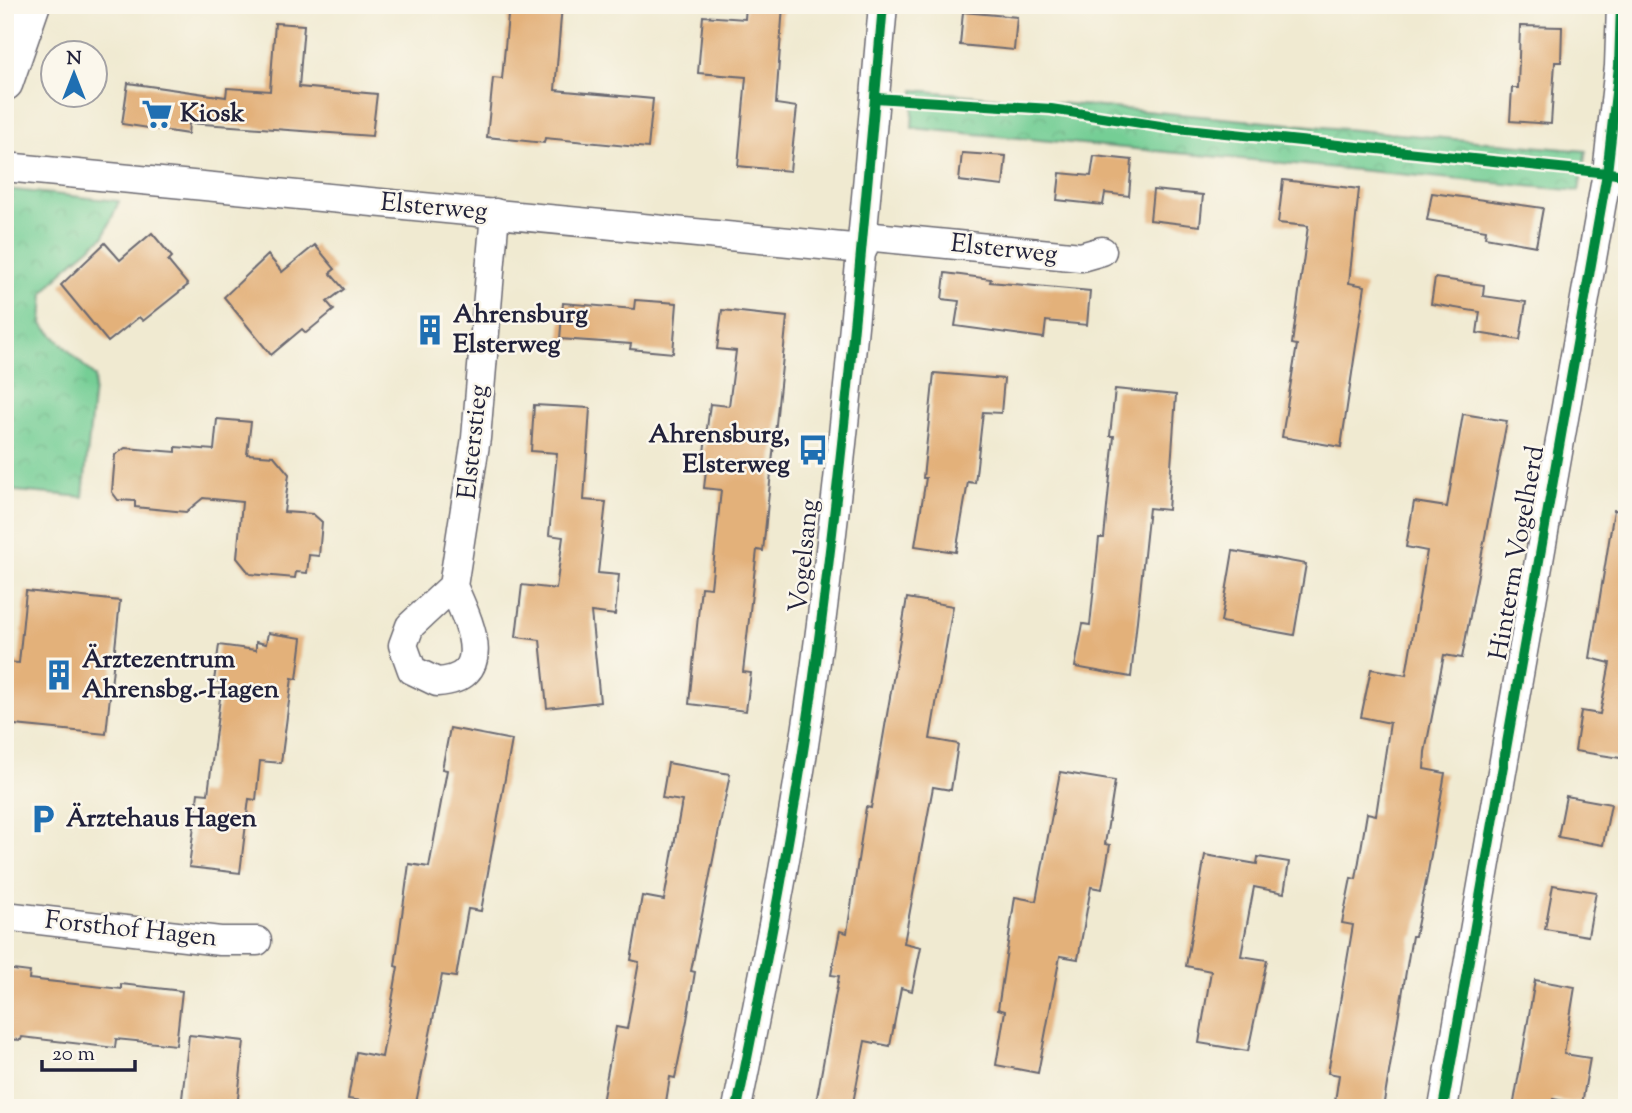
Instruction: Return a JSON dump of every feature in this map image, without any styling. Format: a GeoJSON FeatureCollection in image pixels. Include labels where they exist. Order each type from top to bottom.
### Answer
{"type":"FeatureCollection","features":[{"type":"Feature","properties":{"kind":"street"},"geometry":{"type":"LineString","coordinates":[[5,83],[32,5]]}},
{"type":"Feature","properties":{"kind":"street","name":"Vogelsang"},"geometry":{"type":"LineString","coordinates":[[737,1108],[789,843],[816,661],[863,243],[883,5]]}},
{"type":"Feature","properties":{"kind":"street","name":"Hinterm Vogelherd"},"geometry":{"type":"LineString","coordinates":[[1443,1108],[1607,173],[1619,66],[1621,5]]}},
{"type":"Feature","properties":{"kind":"street","name":"Elsterweg"},"geometry":{"type":"LineString","coordinates":[[5,167],[495,214],[863,243],[1081,257],[1102,251]]}},
{"type":"Feature","properties":{"kind":"street","name":"Elsterstieg"},"geometry":{"type":"LineString","coordinates":[[453,586],[476,438],[495,214]]}},
{"type":"Feature","properties":{"kind":"street","name":"Forsthof Hagen"},"geometry":{"type":"LineString","coordinates":[[5,916],[220,941],[257,941]]}},
{"type":"Feature","properties":{"kind":"green space"},"geometry":{"type":"Polygon","coordinates":[[[914,90],[1586,151],[1579,191],[912,128],[914,90]]]}},
{"type":"Feature","properties":{"kind":"green space"},"geometry":{"type":"Polygon","coordinates":[[[5,189],[119,201],[104,236],[67,267],[44,292],[42,324],[95,377],[83,497],[5,490],[5,189]]]}},
{"type":"Feature","properties":{"kind":"building"},"geometry":{"type":"Polygon","coordinates":[[[509,5],[562,5],[555,90],[653,99],[648,148],[545,138],[544,143],[487,137],[493,78],[502,79],[509,5]]]}},
{"type":"Feature","properties":{"kind":"building"},"geometry":{"type":"Polygon","coordinates":[[[746,5],[783,5],[776,104],[797,107],[790,171],[738,166],[746,77],[698,73],[703,16],[745,19],[746,5]]]}},
{"type":"Feature","properties":{"kind":"building"},"geometry":{"type":"Polygon","coordinates":[[[963,12],[1017,17],[1014,50],[960,45],[963,12]]]}},
{"type":"Feature","properties":{"kind":"building"},"geometry":{"type":"Polygon","coordinates":[[[275,23],[304,25],[299,87],[377,94],[372,136],[189,123],[188,134],[122,124],[128,83],[226,97],[227,88],[270,91],[275,23]]]}},
{"type":"Feature","properties":{"kind":"building"},"geometry":{"type":"Polygon","coordinates":[[[1520,26],[1562,27],[1561,62],[1555,62],[1551,124],[1510,121],[1512,88],[1518,88],[1520,26]]]}},
{"type":"Feature","properties":{"kind":"building"},"geometry":{"type":"Polygon","coordinates":[[[962,153],[1006,156],[1003,186],[959,181],[962,153]]]}},
{"type":"Feature","properties":{"kind":"building"},"geometry":{"type":"Polygon","coordinates":[[[1094,156],[1132,160],[1129,196],[1105,193],[1103,205],[1057,200],[1060,173],[1091,176],[1094,156]]]}},
{"type":"Feature","properties":{"kind":"building"},"geometry":{"type":"Polygon","coordinates":[[[1283,180],[1359,189],[1349,283],[1365,286],[1341,447],[1282,437],[1297,345],[1292,344],[1308,226],[1278,223],[1283,180]]]}},
{"type":"Feature","properties":{"kind":"building"},"geometry":{"type":"Polygon","coordinates":[[[1153,190],[1203,195],[1200,226],[1150,220],[1153,190]]]}},
{"type":"Feature","properties":{"kind":"building"},"geometry":{"type":"Polygon","coordinates":[[[1432,193],[1543,208],[1536,246],[1485,237],[1486,230],[1427,220],[1432,193]]]}},
{"type":"Feature","properties":{"kind":"building"},"geometry":{"type":"Polygon","coordinates":[[[152,233],[172,257],[168,261],[188,285],[143,321],[139,317],[108,342],[61,285],[105,243],[120,260],[152,233]]]}},
{"type":"Feature","properties":{"kind":"building"},"geometry":{"type":"Polygon","coordinates":[[[315,245],[335,269],[330,273],[344,289],[327,302],[334,310],[306,333],[302,329],[271,355],[224,297],[268,255],[282,272],[315,245]]]}},
{"type":"Feature","properties":{"kind":"building"},"geometry":{"type":"Polygon","coordinates":[[[945,273],[991,279],[990,282],[1090,291],[1087,325],[1046,321],[1044,338],[955,326],[959,301],[942,299],[945,273]]]}},
{"type":"Feature","properties":{"kind":"building"},"geometry":{"type":"Polygon","coordinates":[[[1435,278],[1484,285],[1483,296],[1526,302],[1520,340],[1477,333],[1480,312],[1431,304],[1435,278]]]}},
{"type":"Feature","properties":{"kind":"building"},"geometry":{"type":"Polygon","coordinates":[[[635,300],[677,303],[673,353],[630,349],[631,344],[560,339],[563,303],[634,309],[635,300]]]}},
{"type":"Feature","properties":{"kind":"building"},"geometry":{"type":"Polygon","coordinates":[[[722,310],[787,317],[763,551],[757,550],[743,672],[751,673],[746,711],[689,704],[701,587],[711,588],[721,490],[704,488],[706,470],[702,469],[710,404],[729,406],[736,351],[717,349],[722,310]]]}},
{"type":"Feature","properties":{"kind":"building"},"geometry":{"type":"Polygon","coordinates":[[[934,373],[1004,379],[1001,413],[983,412],[975,483],[968,482],[956,552],[915,546],[926,478],[923,478],[934,373]]]}},
{"type":"Feature","properties":{"kind":"building"},"geometry":{"type":"Polygon","coordinates":[[[1115,389],[1176,395],[1168,510],[1149,508],[1131,677],[1075,667],[1083,624],[1090,625],[1099,538],[1104,538],[1114,436],[1110,436],[1115,389]]]}},
{"type":"Feature","properties":{"kind":"building"},"geometry":{"type":"Polygon","coordinates":[[[534,405],[590,408],[584,500],[606,502],[598,573],[619,575],[615,615],[591,612],[600,702],[547,708],[540,640],[516,637],[522,585],[556,589],[563,537],[549,535],[557,453],[531,451],[534,405]]]}},
{"type":"Feature","properties":{"kind":"building"},"geometry":{"type":"Polygon","coordinates":[[[1463,414],[1507,421],[1462,658],[1444,655],[1425,752],[1424,769],[1445,773],[1428,872],[1415,936],[1412,936],[1383,1108],[1334,1108],[1339,1075],[1328,1073],[1353,925],[1342,923],[1351,878],[1356,879],[1367,813],[1376,815],[1390,723],[1361,717],[1371,669],[1406,675],[1427,551],[1406,547],[1414,502],[1447,507],[1463,414]]]}},
{"type":"Feature","properties":{"kind":"building"},"geometry":{"type":"Polygon","coordinates":[[[217,419],[251,422],[247,454],[274,456],[289,474],[284,512],[313,514],[322,522],[319,556],[309,555],[307,573],[296,572],[295,578],[250,574],[237,558],[242,502],[203,498],[186,512],[135,507],[135,501],[118,500],[112,492],[115,455],[125,448],[176,452],[176,447],[214,450],[217,419]]]}},
{"type":"Feature","properties":{"kind":"building"},"geometry":{"type":"Polygon","coordinates":[[[1614,510],[1627,511],[1627,759],[1575,751],[1581,711],[1600,714],[1610,663],[1590,658],[1614,510]]]}},
{"type":"Feature","properties":{"kind":"building"},"geometry":{"type":"Polygon","coordinates":[[[1233,551],[1306,564],[1294,635],[1221,622],[1233,551]]]}},
{"type":"Feature","properties":{"kind":"building","name":"Ärztezentrum Ahrensbg.-Hagen"},"geometry":{"type":"Polygon","coordinates":[[[26,591],[120,601],[106,734],[5,724],[5,662],[19,663],[26,591]]]}},
{"type":"Feature","properties":{"kind":"building"},"geometry":{"type":"Polygon","coordinates":[[[907,598],[953,606],[930,739],[958,744],[951,790],[933,787],[904,943],[921,947],[912,991],[901,988],[890,1046],[865,1041],[852,1108],[815,1108],[839,976],[831,975],[840,931],[847,933],[866,807],[871,808],[907,598]]]}},
{"type":"Feature","properties":{"kind":"building"},"geometry":{"type":"Polygon","coordinates":[[[268,633],[302,638],[297,679],[292,678],[281,763],[260,761],[256,800],[249,799],[240,873],[189,867],[198,793],[208,794],[222,682],[214,681],[219,645],[256,650],[256,642],[266,644],[268,633]]]}},
{"type":"Feature","properties":{"kind":"building"},"geometry":{"type":"Polygon","coordinates":[[[450,728],[512,740],[481,911],[468,909],[456,977],[442,975],[415,1108],[348,1099],[356,1052],[382,1057],[398,967],[395,966],[409,864],[429,867],[447,770],[442,769],[450,728]]]}},
{"type":"Feature","properties":{"kind":"building"},"geometry":{"type":"Polygon","coordinates":[[[668,763],[730,774],[691,971],[695,972],[687,1020],[675,1078],[670,1077],[665,1108],[601,1108],[616,1027],[627,1029],[639,962],[631,960],[642,896],[664,900],[682,801],[662,798],[668,763]]]}},
{"type":"Feature","properties":{"kind":"building"},"geometry":{"type":"Polygon","coordinates":[[[1060,772],[1115,781],[1105,844],[1110,845],[1102,889],[1091,887],[1078,959],[1060,956],[1038,1073],[996,1065],[1005,1011],[998,1009],[1015,897],[1036,901],[1060,772]]]}},
{"type":"Feature","properties":{"kind":"building"},"geometry":{"type":"Polygon","coordinates":[[[1566,796],[1611,804],[1603,845],[1558,837],[1566,796]]]}},
{"type":"Feature","properties":{"kind":"building"},"geometry":{"type":"Polygon","coordinates":[[[1205,855],[1257,864],[1258,857],[1289,862],[1284,893],[1254,887],[1241,956],[1267,960],[1248,1051],[1199,1043],[1211,971],[1186,966],[1205,855]]]}},
{"type":"Feature","properties":{"kind":"building"},"geometry":{"type":"Polygon","coordinates":[[[1553,885],[1596,892],[1588,936],[1545,929],[1553,885]]]}},
{"type":"Feature","properties":{"kind":"building"},"geometry":{"type":"Polygon","coordinates":[[[5,969],[30,972],[29,979],[121,989],[121,984],[182,991],[176,1045],[116,1039],[115,1048],[22,1037],[21,1040],[5,1039],[5,969]]]}},
{"type":"Feature","properties":{"kind":"building"},"geometry":{"type":"Polygon","coordinates":[[[1535,980],[1575,987],[1564,1054],[1590,1058],[1582,1104],[1553,1099],[1552,1108],[1513,1108],[1535,980]]]}},
{"type":"Feature","properties":{"kind":"building"},"geometry":{"type":"Polygon","coordinates":[[[189,1035],[244,1041],[237,1108],[181,1108],[189,1035]]]}},
{"type":"Feature","properties":{"kind":"cycle path"},"geometry":{"type":"LineString","coordinates":[[737,1108],[790,830],[816,662],[845,416],[883,5]]}},
{"type":"Feature","properties":{"kind":"cycle path"},"geometry":{"type":"LineString","coordinates":[[1443,1108],[1607,173],[1619,66],[1621,5]]}},
{"type":"Feature","properties":{"kind":"cycle path"},"geometry":{"type":"LineString","coordinates":[[875,98],[1051,109],[1167,127],[1627,175]]}},
{"type":"Feature","properties":{"kind":"place","name":"Kiosk"},"geometry":{"type":"Point","coordinates":[157,114]}},
{"type":"Feature","properties":{"kind":"place","name":"Ahrensburg Elsterweg"},"geometry":{"type":"Point","coordinates":[430,330]}},
{"type":"Feature","properties":{"kind":"place","name":"Ahrensburg, Elsterweg"},"geometry":{"type":"Point","coordinates":[813,450]}},
{"type":"Feature","properties":{"kind":"place","name":"Ärztezentrum Ahrensbg.-Hagen"},"geometry":{"type":"Point","coordinates":[59,675]}},
{"type":"Feature","properties":{"kind":"place","name":"Ärztehaus Hagen"},"geometry":{"type":"Point","coordinates":[43,819]}}]}
